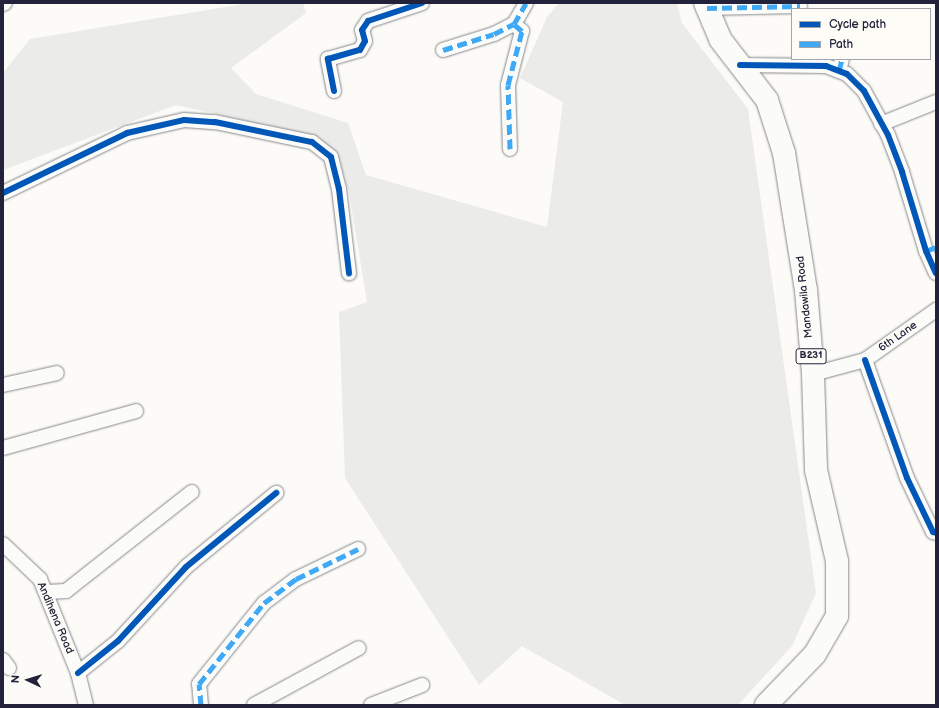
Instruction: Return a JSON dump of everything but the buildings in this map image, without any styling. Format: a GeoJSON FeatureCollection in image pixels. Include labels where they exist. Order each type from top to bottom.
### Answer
{"type":"FeatureCollection","features":[{"type":"Feature","properties":{"kind":"main road","name":"Mandawila Road"},"geometry":{"type":"LineString","coordinates":[[706,5],[720,39],[767,100],[784,153],[806,290],[813,374],[816,470],[837,561],[837,616],[815,654],[766,705]]}},
{"type":"Feature","properties":{"kind":"street"},"geometry":{"type":"LineString","coordinates":[[334,91],[328,59],[360,50],[365,41],[362,30],[368,21],[422,3]]}},
{"type":"Feature","properties":{"kind":"street"},"geometry":{"type":"LineString","coordinates":[[443,50],[494,34],[514,24],[526,3]]}},
{"type":"Feature","properties":{"kind":"street"},"geometry":{"type":"LineString","coordinates":[[706,5],[800,6]]}},
{"type":"Feature","properties":{"kind":"street"},"geometry":{"type":"LineString","coordinates":[[510,149],[508,85],[522,31],[514,24]]}},
{"type":"Feature","properties":{"kind":"street"},"geometry":{"type":"LineString","coordinates":[[740,65],[840,65],[864,91],[882,124],[931,249],[936,273]]}},
{"type":"Feature","properties":{"kind":"street"},"geometry":{"type":"LineString","coordinates":[[882,124],[936,102]]}},
{"type":"Feature","properties":{"kind":"street"},"geometry":{"type":"LineString","coordinates":[[3,193],[127,133],[184,120],[215,122],[312,142],[331,157],[339,189],[349,273]]}},
{"type":"Feature","properties":{"kind":"street","name":"6th Lane"},"geometry":{"type":"LineString","coordinates":[[813,374],[865,360],[936,310]]}},
{"type":"Feature","properties":{"kind":"street"},"geometry":{"type":"LineString","coordinates":[[865,360],[907,478],[933,532],[936,533]]}},
{"type":"Feature","properties":{"kind":"street"},"geometry":{"type":"LineString","coordinates":[[3,385],[57,373]]}},
{"type":"Feature","properties":{"kind":"street"},"geometry":{"type":"LineString","coordinates":[[3,448],[136,411]]}},
{"type":"Feature","properties":{"kind":"street"},"geometry":{"type":"LineString","coordinates":[[46,592],[66,591],[192,492]]}},
{"type":"Feature","properties":{"kind":"street"},"geometry":{"type":"LineString","coordinates":[[78,673],[118,641],[186,567],[276,493]]}},
{"type":"Feature","properties":{"kind":"street","name":"Andihena Road"},"geometry":{"type":"LineString","coordinates":[[3,544],[40,579],[78,673],[86,705]]}},
{"type":"Feature","properties":{"kind":"street"},"geometry":{"type":"LineString","coordinates":[[201,705],[199,684],[264,603],[296,579],[358,549]]}},
{"type":"Feature","properties":{"kind":"street"},"geometry":{"type":"LineString","coordinates":[[254,705],[359,648]]}},
{"type":"Feature","properties":{"kind":"street"},"geometry":{"type":"LineString","coordinates":[[371,705],[422,685]]}},
{"type":"Feature","properties":{"kind":"shaded area"},"geometry":{"type":"Polygon","coordinates":[[[250,3],[303,3],[306,13],[231,68],[256,94],[348,123],[366,175],[547,227],[563,102],[520,78],[547,17],[559,3],[677,3],[682,23],[748,109],[816,593],[792,646],[738,705],[625,705],[522,646],[479,685],[345,478],[339,312],[367,302],[349,193],[338,156],[319,137],[176,105],[3,170],[3,73],[30,39],[250,3]]]}},
{"type":"Feature","properties":{"kind":"marked path"},"geometry":{"type":"LineString","coordinates":[[510,149],[508,85],[522,31],[514,24],[526,3]]}},
{"type":"Feature","properties":{"kind":"marked path"},"geometry":{"type":"LineString","coordinates":[[707,8],[800,6]]}},
{"type":"Feature","properties":{"kind":"marked path"},"geometry":{"type":"LineString","coordinates":[[443,50],[494,34],[514,24]]}},
{"type":"Feature","properties":{"kind":"marked path"},"geometry":{"type":"LineString","coordinates":[[839,71],[842,60]]}},
{"type":"Feature","properties":{"kind":"marked path"},"geometry":{"type":"LineString","coordinates":[[926,251],[936,247]]}},
{"type":"Feature","properties":{"kind":"marked path"},"geometry":{"type":"LineString","coordinates":[[201,705],[199,684],[264,603],[296,579],[358,549]]}},
{"type":"Feature","properties":{"kind":"cycle path"},"geometry":{"type":"LineString","coordinates":[[334,91],[328,59],[360,50],[365,41],[362,30],[368,21],[422,3]]}},
{"type":"Feature","properties":{"kind":"cycle path"},"geometry":{"type":"LineString","coordinates":[[740,65],[826,66],[847,74],[864,91],[888,135],[902,172],[926,251],[936,273]]}},
{"type":"Feature","properties":{"kind":"cycle path"},"geometry":{"type":"LineString","coordinates":[[3,193],[127,133],[184,120],[215,122],[312,142],[331,157],[339,189],[349,273]]}},
{"type":"Feature","properties":{"kind":"cycle path"},"geometry":{"type":"LineString","coordinates":[[865,360],[907,478],[933,532],[936,533]]}},
{"type":"Feature","properties":{"kind":"cycle path"},"geometry":{"type":"LineString","coordinates":[[78,673],[118,641],[186,567],[276,493]]}}]}
